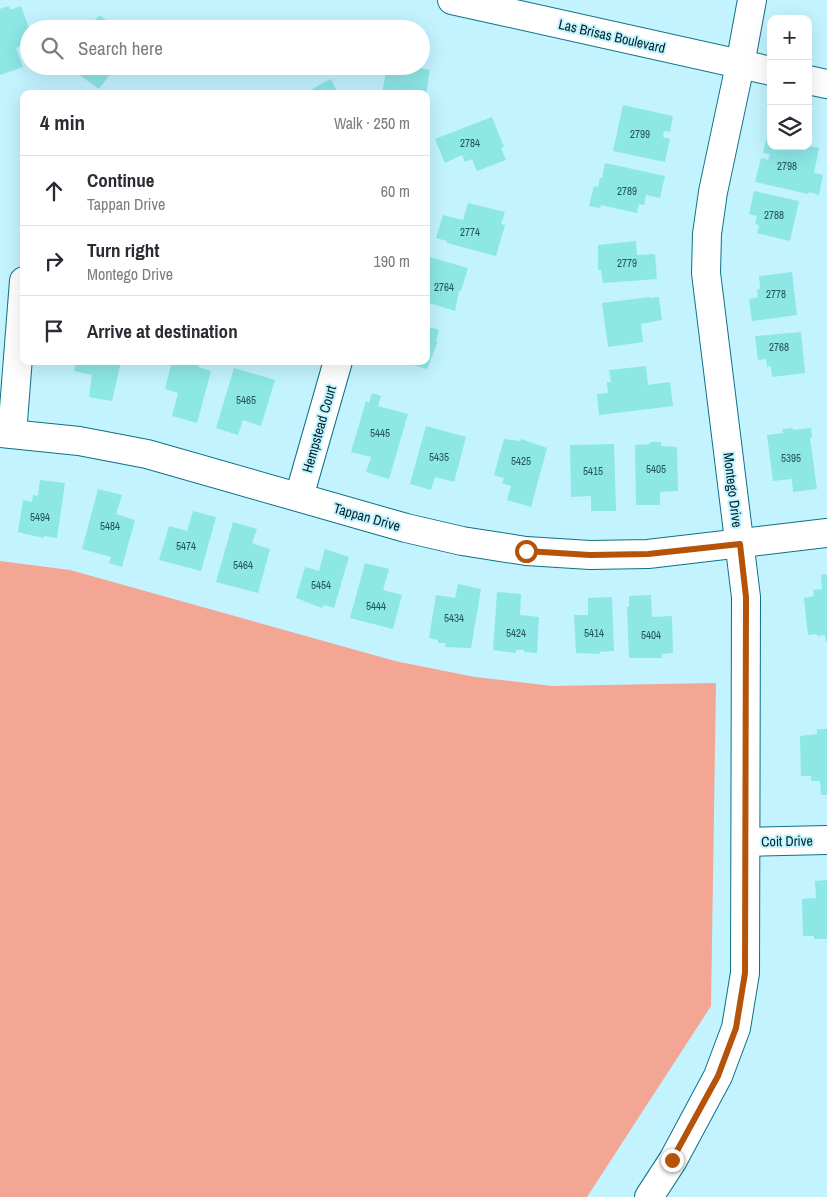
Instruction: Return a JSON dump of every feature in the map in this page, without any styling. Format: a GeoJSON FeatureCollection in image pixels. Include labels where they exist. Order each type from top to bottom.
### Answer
{"type":"FeatureCollection","features":[{"type":"Feature","properties":{"kind":"street","name":"Las Brisas Boulevard"},"geometry":{"type":"LineString","coordinates":[[452,0],[767,70]]}},
{"type":"Feature","properties":{"kind":"street","name":"Montego Drive"},"geometry":{"type":"LineString","coordinates":[[649,1197],[672,1160],[718,1076],[736,1028],[745,973],[746,597],[706,273],[706,234],[752,0]]}},
{"type":"Feature","properties":{"kind":"street"},"geometry":{"type":"LineString","coordinates":[[812,81],[827,84]]}},
{"type":"Feature","properties":{"kind":"street"},"geometry":{"type":"LineString","coordinates":[[6,433],[20,315]]}},
{"type":"Feature","properties":{"kind":"street","name":"Hempstead Court"},"geometry":{"type":"LineString","coordinates":[[299,497],[337,365]]}},
{"type":"Feature","properties":{"kind":"street","name":"Tappan Drive"},"geometry":{"type":"LineString","coordinates":[[6,433],[79,441],[147,454],[406,528],[462,541],[526,551],[590,555],[648,554],[827,533]]}},
{"type":"Feature","properties":{"kind":"street","name":"Coit Drive"},"geometry":{"type":"LineString","coordinates":[[746,842],[827,840]]}},
{"type":"Feature","properties":{"kind":"shaded area"},"geometry":{"type":"Polygon","coordinates":[[[0,561],[70,570],[395,661],[475,677],[552,686],[716,683],[711,1006],[587,1197],[0,1197],[0,561]]]}},
{"type":"Feature","properties":{"kind":"building"},"geometry":{"type":"Polygon","coordinates":[[[9,6],[10,10],[21,6],[26,20],[20,20],[20,46],[16,48],[20,59],[20,68],[0,75],[0,9],[9,6]]]}},
{"type":"Feature","properties":{"kind":"building"},"geometry":{"type":"Polygon","coordinates":[[[99,15],[106,20],[95,20],[99,15]]]}},
{"type":"Feature","properties":{"kind":"building"},"geometry":{"type":"Polygon","coordinates":[[[79,75],[109,75],[99,89],[79,75]]]}},
{"type":"Feature","properties":{"kind":"building"},"geometry":{"type":"Polygon","coordinates":[[[385,75],[429,75],[427,90],[383,90],[385,75]]]}},
{"type":"Feature","properties":{"kind":"building"},"geometry":{"type":"Polygon","coordinates":[[[331,79],[336,90],[311,90],[331,79]]]}},
{"type":"Feature","properties":{"kind":"building"},"geometry":{"type":"Polygon","coordinates":[[[623,105],[673,116],[670,132],[664,131],[663,137],[670,139],[665,162],[613,151],[623,105]]]}},
{"type":"Feature","properties":{"kind":"building"},"geometry":{"type":"Polygon","coordinates":[[[492,117],[504,147],[501,148],[506,160],[477,171],[472,159],[465,162],[462,155],[445,163],[435,139],[492,117]]]}},
{"type":"Feature","properties":{"kind":"building"},"geometry":{"type":"Polygon","coordinates":[[[767,136],[767,150],[812,150],[812,147],[819,148],[814,173],[823,175],[819,195],[755,182],[761,158],[768,160],[770,154],[763,153],[767,136]]]}},
{"type":"Feature","properties":{"kind":"building"},"geometry":{"type":"Polygon","coordinates":[[[605,163],[665,176],[660,198],[646,195],[644,205],[639,204],[637,213],[601,205],[600,208],[589,206],[594,186],[598,187],[600,178],[602,178],[605,163]]]}},
{"type":"Feature","properties":{"kind":"building"},"geometry":{"type":"Polygon","coordinates":[[[754,191],[799,201],[790,241],[757,233],[759,225],[755,224],[757,216],[749,214],[754,191]]]}},
{"type":"Feature","properties":{"kind":"building"},"geometry":{"type":"Polygon","coordinates":[[[468,203],[505,212],[501,224],[505,225],[496,256],[447,243],[447,241],[436,238],[443,215],[463,220],[468,203]]]}},
{"type":"Feature","properties":{"kind":"building"},"geometry":{"type":"Polygon","coordinates":[[[636,241],[637,255],[655,254],[657,279],[603,283],[601,270],[598,270],[598,245],[636,241]]]}},
{"type":"Feature","properties":{"kind":"building"},"geometry":{"type":"Polygon","coordinates":[[[430,257],[468,268],[461,291],[459,291],[455,311],[430,303],[430,257]]]}},
{"type":"Feature","properties":{"kind":"building"},"geometry":{"type":"Polygon","coordinates":[[[792,272],[797,315],[752,321],[749,299],[758,297],[757,290],[760,289],[759,276],[792,272]]]}},
{"type":"Feature","properties":{"kind":"building"},"geometry":{"type":"Polygon","coordinates":[[[659,297],[662,320],[641,324],[643,342],[608,347],[602,303],[659,297]]]}},
{"type":"Feature","properties":{"kind":"building"},"geometry":{"type":"Polygon","coordinates":[[[430,327],[439,330],[436,341],[438,341],[430,361],[430,327]]]}},
{"type":"Feature","properties":{"kind":"building"},"geometry":{"type":"Polygon","coordinates":[[[801,332],[805,373],[772,377],[771,366],[767,367],[766,359],[758,360],[755,336],[801,332]]]}},
{"type":"Feature","properties":{"kind":"building"},"geometry":{"type":"Polygon","coordinates":[[[75,365],[120,365],[112,401],[89,397],[92,375],[74,371],[75,365]]]}},
{"type":"Feature","properties":{"kind":"building"},"geometry":{"type":"Polygon","coordinates":[[[171,365],[199,365],[198,367],[211,371],[197,423],[172,416],[178,393],[165,389],[171,365]]]}},
{"type":"Feature","properties":{"kind":"building"},"geometry":{"type":"Polygon","coordinates":[[[413,365],[429,365],[427,369],[413,365]]]}},
{"type":"Feature","properties":{"kind":"building"},"geometry":{"type":"Polygon","coordinates":[[[646,366],[648,385],[670,382],[673,406],[599,415],[597,394],[608,393],[607,382],[611,382],[609,370],[646,366]]]}},
{"type":"Feature","properties":{"kind":"building"},"geometry":{"type":"Polygon","coordinates":[[[234,368],[275,380],[261,426],[243,420],[238,435],[216,428],[234,368]]]}},
{"type":"Feature","properties":{"kind":"building"},"geometry":{"type":"Polygon","coordinates":[[[372,393],[381,396],[378,406],[408,414],[389,479],[366,472],[371,457],[351,452],[366,401],[369,403],[372,393]]]}},
{"type":"Feature","properties":{"kind":"building"},"geometry":{"type":"Polygon","coordinates":[[[426,426],[466,437],[454,482],[435,477],[431,490],[410,484],[426,426]]]}},
{"type":"Feature","properties":{"kind":"building"},"geometry":{"type":"Polygon","coordinates":[[[793,428],[793,430],[811,428],[812,438],[810,438],[817,489],[793,492],[792,479],[773,481],[767,435],[783,433],[782,429],[793,428]]]}},
{"type":"Feature","properties":{"kind":"building"},"geometry":{"type":"Polygon","coordinates":[[[504,439],[520,441],[521,439],[547,448],[531,507],[507,500],[511,486],[502,483],[504,478],[494,475],[504,439]]]}},
{"type":"Feature","properties":{"kind":"building"},"geometry":{"type":"Polygon","coordinates":[[[650,442],[661,442],[661,446],[677,447],[678,491],[660,492],[660,505],[636,505],[635,445],[650,444],[650,442]]]}},
{"type":"Feature","properties":{"kind":"building"},"geometry":{"type":"Polygon","coordinates":[[[614,444],[616,511],[591,511],[591,496],[571,497],[570,445],[614,444]]]}},
{"type":"Feature","properties":{"kind":"building"},"geometry":{"type":"Polygon","coordinates":[[[40,480],[65,483],[57,538],[44,536],[43,538],[18,532],[23,500],[32,502],[33,495],[38,496],[40,480]]]}},
{"type":"Feature","properties":{"kind":"building"},"geometry":{"type":"Polygon","coordinates":[[[98,489],[122,495],[116,514],[135,520],[122,567],[109,563],[111,557],[82,549],[98,489]]]}},
{"type":"Feature","properties":{"kind":"building"},"geometry":{"type":"Polygon","coordinates":[[[193,511],[216,517],[201,571],[159,560],[169,526],[187,531],[193,511]]]}},
{"type":"Feature","properties":{"kind":"building"},"geometry":{"type":"Polygon","coordinates":[[[233,522],[257,529],[252,543],[270,549],[258,593],[216,582],[233,522]]]}},
{"type":"Feature","properties":{"kind":"building"},"geometry":{"type":"Polygon","coordinates":[[[325,549],[349,557],[334,608],[324,605],[322,608],[296,598],[305,567],[319,571],[325,549]]]}},
{"type":"Feature","properties":{"kind":"building"},"geometry":{"type":"Polygon","coordinates":[[[365,563],[389,569],[383,590],[402,595],[393,629],[350,618],[365,563]]]}},
{"type":"Feature","properties":{"kind":"building"},"geometry":{"type":"Polygon","coordinates":[[[827,574],[826,642],[825,635],[808,635],[804,598],[814,596],[813,590],[822,589],[821,575],[827,574]]]}},
{"type":"Feature","properties":{"kind":"building"},"geometry":{"type":"Polygon","coordinates":[[[458,584],[481,589],[471,648],[445,647],[446,643],[438,643],[438,640],[429,638],[436,595],[455,598],[458,584]]]}},
{"type":"Feature","properties":{"kind":"building"},"geometry":{"type":"Polygon","coordinates":[[[497,592],[521,594],[520,615],[539,617],[537,653],[524,652],[524,650],[516,650],[516,653],[493,650],[497,592]]]}},
{"type":"Feature","properties":{"kind":"building"},"geometry":{"type":"Polygon","coordinates":[[[651,595],[652,617],[672,616],[673,653],[662,654],[662,658],[629,658],[627,607],[629,607],[629,596],[651,595]]]}},
{"type":"Feature","properties":{"kind":"building"},"geometry":{"type":"Polygon","coordinates":[[[612,597],[614,651],[599,652],[600,654],[576,653],[574,615],[588,615],[588,598],[612,597]]]}},
{"type":"Feature","properties":{"kind":"building"},"geometry":{"type":"Polygon","coordinates":[[[817,729],[827,729],[827,795],[821,795],[820,781],[811,781],[811,776],[801,776],[800,736],[817,734],[817,729]]]}},
{"type":"Feature","properties":{"kind":"building"},"geometry":{"type":"Polygon","coordinates":[[[827,880],[827,939],[814,939],[814,936],[803,936],[802,899],[816,898],[815,881],[827,880]]]}},
{"type":"Feature","properties":{"kind":"route"},"geometry":{"type":"LineString","coordinates":[[526,551],[590,555],[648,554],[740,544],[746,597],[745,973],[736,1028],[718,1076],[672,1160]]}}]}
